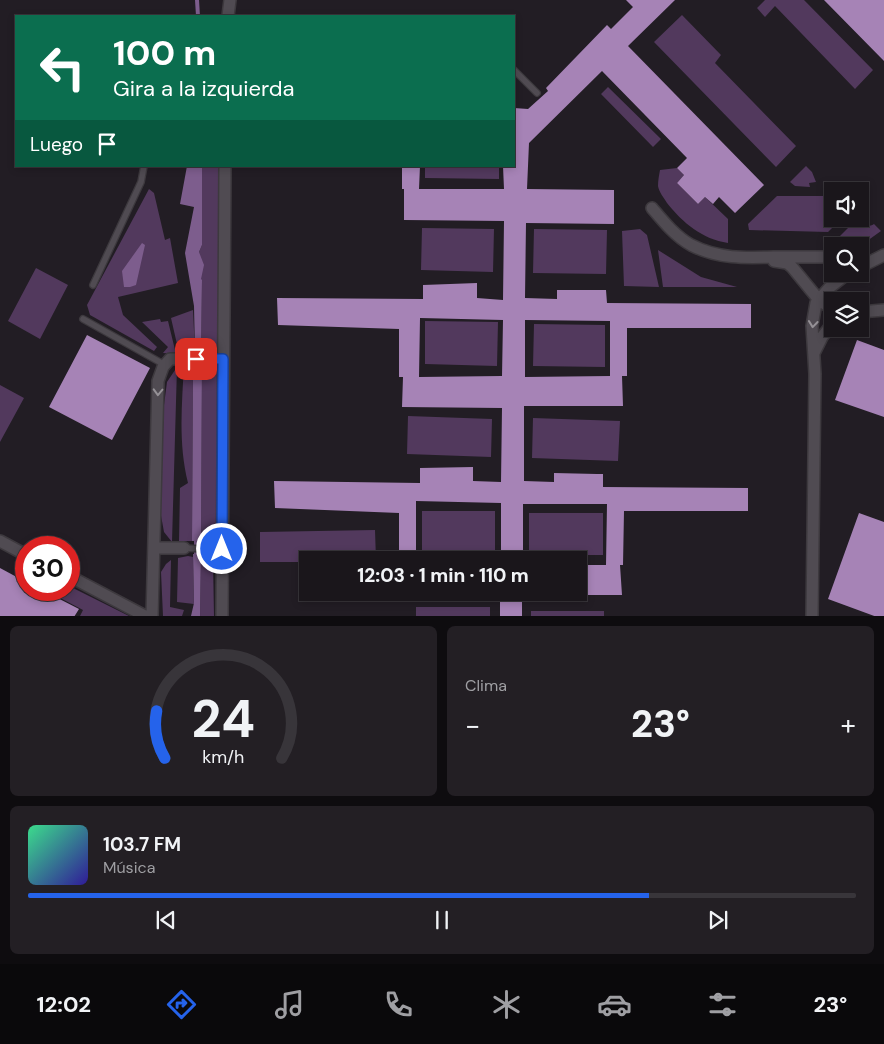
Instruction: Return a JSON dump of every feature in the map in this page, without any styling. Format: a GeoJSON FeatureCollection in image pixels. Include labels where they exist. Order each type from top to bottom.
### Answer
{"type":"FeatureCollection","features":[{"type":"Feature","properties":{"kind":"street"},"geometry":{"type":"LineString","coordinates":[[228,15],[230,0]]}},
{"type":"Feature","properties":{"kind":"street"},"geometry":{"type":"LineString","coordinates":[[222,616],[225,167]]}},
{"type":"Feature","properties":{"kind":"street"},"geometry":{"type":"LineString","coordinates":[[652,208],[670,229],[691,245],[708,252],[743,258],[824,257]]}},
{"type":"Feature","properties":{"kind":"street"},"geometry":{"type":"LineString","coordinates":[[869,262],[881,256]]}},
{"type":"Feature","properties":{"kind":"street"},"geometry":{"type":"LineString","coordinates":[[760,258],[787,263],[824,303]]}},
{"type":"Feature","properties":{"kind":"street"},"geometry":{"type":"LineString","coordinates":[[812,616],[814,353],[812,326],[816,303],[837,282]]}},
{"type":"Feature","properties":{"kind":"street"},"geometry":{"type":"LineString","coordinates":[[869,311],[884,310]]}},
{"type":"Feature","properties":{"kind":"street"},"geometry":{"type":"LineString","coordinates":[[814,353],[824,334]]}},
{"type":"Feature","properties":{"kind":"street"},"geometry":{"type":"LineString","coordinates":[[152,616],[158,381],[165,365],[170,359],[183,359]]}},
{"type":"Feature","properties":{"kind":"street"},"geometry":{"type":"LineString","coordinates":[[209,359],[223,359]]}},
{"type":"Feature","properties":{"kind":"street"},"geometry":{"type":"LineString","coordinates":[[0,541],[15,549]]}},
{"type":"Feature","properties":{"kind":"street"},"geometry":{"type":"LineString","coordinates":[[154,548],[184,548]]}},
{"type":"Feature","properties":{"kind":"street"},"geometry":{"type":"LineString","coordinates":[[204,549],[222,549]]}},
{"type":"Feature","properties":{"kind":"street"},"geometry":{"type":"LineString","coordinates":[[80,582],[147,616]]}},
{"type":"Feature","properties":{"kind":"lane"},"geometry":{"type":"LineString","coordinates":[[515,71],[537,93]]}},
{"type":"Feature","properties":{"kind":"lane"},"geometry":{"type":"LineString","coordinates":[[93,284],[141,182],[144,167]]}},
{"type":"Feature","properties":{"kind":"lane"},"geometry":{"type":"LineString","coordinates":[[82,318],[165,365]]}},
{"type":"Feature","properties":{"kind":"lane"},"geometry":{"type":"LineString","coordinates":[[183,359],[209,359]]}},
{"type":"Feature","properties":{"kind":"lane"},"geometry":{"type":"LineString","coordinates":[[184,548],[204,549]]}},
{"type":"Feature","properties":{"kind":"shaded area"},"geometry":{"type":"Polygon","coordinates":[[[765,0],[804,0],[873,70],[855,89],[775,6],[765,17],[757,8],[765,0]]]}},
{"type":"Feature","properties":{"kind":"shaded area"},"geometry":{"type":"Polygon","coordinates":[[[682,15],[721,55],[715,63],[796,146],[776,167],[654,42],[682,15]]]}},
{"type":"Feature","properties":{"kind":"shaded area"},"geometry":{"type":"Polygon","coordinates":[[[608,87],[661,139],[653,147],[601,94],[608,87]]]}},
{"type":"Feature","properties":{"kind":"shaded area"},"geometry":{"type":"Polygon","coordinates":[[[806,166],[812,172],[816,182],[809,183],[810,187],[795,186],[790,182],[806,166]]]}},
{"type":"Feature","properties":{"kind":"shaded area"},"geometry":{"type":"Polygon","coordinates":[[[187,167],[202,167],[202,245],[199,252],[204,265],[201,279],[201,352],[195,352],[194,306],[185,253],[194,207],[180,204],[187,167]]]}},
{"type":"Feature","properties":{"kind":"shaded area"},"geometry":{"type":"Polygon","coordinates":[[[202,167],[219,167],[218,338],[216,352],[201,352],[202,280],[199,252],[202,245],[202,167]]]}},
{"type":"Feature","properties":{"kind":"shaded area"},"geometry":{"type":"Polygon","coordinates":[[[425,167],[499,167],[499,179],[425,178],[425,167]]]}},
{"type":"Feature","properties":{"kind":"shaded area"},"geometry":{"type":"Polygon","coordinates":[[[677,168],[684,175],[677,183],[698,204],[705,197],[728,219],[728,243],[710,238],[694,229],[680,217],[660,193],[658,186],[660,170],[677,168]]]}},
{"type":"Feature","properties":{"kind":"shaded area"},"geometry":{"type":"Polygon","coordinates":[[[149,189],[154,193],[165,240],[170,238],[178,283],[118,297],[123,315],[157,347],[154,351],[90,315],[87,305],[149,189]]]}},
{"type":"Feature","properties":{"kind":"shaded area"},"geometry":{"type":"Polygon","coordinates":[[[777,196],[824,196],[824,227],[833,227],[828,232],[749,230],[748,224],[777,196]]]}},
{"type":"Feature","properties":{"kind":"shaded area"},"geometry":{"type":"Polygon","coordinates":[[[874,224],[881,231],[869,240],[869,237],[839,237],[849,227],[869,227],[874,224]]]}},
{"type":"Feature","properties":{"kind":"shaded area"},"geometry":{"type":"Polygon","coordinates":[[[422,228],[494,229],[493,272],[421,270],[422,228]]]}},
{"type":"Feature","properties":{"kind":"shaded area"},"geometry":{"type":"Polygon","coordinates":[[[534,229],[607,230],[606,274],[533,273],[534,229]]]}},
{"type":"Feature","properties":{"kind":"shaded area"},"geometry":{"type":"Polygon","coordinates":[[[640,229],[647,235],[659,287],[624,286],[622,231],[640,229]]]}},
{"type":"Feature","properties":{"kind":"shaded area"},"geometry":{"type":"Polygon","coordinates":[[[142,243],[145,245],[136,285],[124,287],[122,271],[142,243]]]}},
{"type":"Feature","properties":{"kind":"shaded area"},"geometry":{"type":"Polygon","coordinates":[[[658,250],[701,277],[737,287],[663,287],[658,250]]]}},
{"type":"Feature","properties":{"kind":"shaded area"},"geometry":{"type":"Polygon","coordinates":[[[36,268],[68,285],[40,339],[8,321],[36,268]]]}},
{"type":"Feature","properties":{"kind":"shaded area"},"geometry":{"type":"Polygon","coordinates":[[[193,310],[195,352],[179,353],[171,318],[193,310]]]}},
{"type":"Feature","properties":{"kind":"shaded area"},"geometry":{"type":"Polygon","coordinates":[[[160,319],[161,322],[168,321],[176,354],[163,353],[168,347],[142,322],[160,319]]]}},
{"type":"Feature","properties":{"kind":"shaded area"},"geometry":{"type":"Polygon","coordinates":[[[425,321],[498,322],[497,366],[425,364],[425,321]]]}},
{"type":"Feature","properties":{"kind":"shaded area"},"geometry":{"type":"Polygon","coordinates":[[[534,324],[605,325],[605,367],[533,366],[534,324]]]}},
{"type":"Feature","properties":{"kind":"shaded area"},"geometry":{"type":"Polygon","coordinates":[[[184,364],[193,364],[192,541],[179,541],[180,488],[188,483],[182,438],[184,364]]]}},
{"type":"Feature","properties":{"kind":"shaded area"},"geometry":{"type":"Polygon","coordinates":[[[193,364],[202,364],[201,541],[192,541],[193,364]]]}},
{"type":"Feature","properties":{"kind":"shaded area"},"geometry":{"type":"Polygon","coordinates":[[[202,364],[216,366],[218,371],[216,542],[201,541],[202,364]]]}},
{"type":"Feature","properties":{"kind":"shaded area"},"geometry":{"type":"Polygon","coordinates":[[[177,367],[172,542],[164,532],[160,510],[164,405],[167,382],[177,367]]]}},
{"type":"Feature","properties":{"kind":"shaded area"},"geometry":{"type":"Polygon","coordinates":[[[0,385],[24,398],[0,442],[0,385]]]}},
{"type":"Feature","properties":{"kind":"shaded area"},"geometry":{"type":"Polygon","coordinates":[[[408,416],[492,419],[491,457],[407,454],[408,416]]]}},
{"type":"Feature","properties":{"kind":"shaded area"},"geometry":{"type":"Polygon","coordinates":[[[533,418],[620,421],[618,461],[532,458],[533,418]]]}},
{"type":"Feature","properties":{"kind":"shaded area"},"geometry":{"type":"Polygon","coordinates":[[[422,511],[495,511],[495,551],[422,551],[422,511]]]}},
{"type":"Feature","properties":{"kind":"shaded area"},"geometry":{"type":"Polygon","coordinates":[[[529,513],[603,513],[603,555],[587,555],[587,551],[529,551],[529,513]]]}},
{"type":"Feature","properties":{"kind":"shaded area"},"geometry":{"type":"Polygon","coordinates":[[[375,530],[376,551],[299,551],[299,562],[260,562],[260,532],[375,530]]]}},
{"type":"Feature","properties":{"kind":"shaded area"},"geometry":{"type":"Polygon","coordinates":[[[193,554],[201,554],[200,616],[191,616],[194,603],[193,554]]]}},
{"type":"Feature","properties":{"kind":"shaded area"},"geometry":{"type":"Polygon","coordinates":[[[201,554],[208,556],[213,561],[214,616],[200,616],[201,554]]]}},
{"type":"Feature","properties":{"kind":"shaded area"},"geometry":{"type":"Polygon","coordinates":[[[193,557],[194,604],[177,602],[178,558],[193,557]]]}},
{"type":"Feature","properties":{"kind":"shaded area"},"geometry":{"type":"Polygon","coordinates":[[[171,560],[170,607],[184,610],[182,616],[163,616],[161,572],[171,560]]]}},
{"type":"Feature","properties":{"kind":"shaded area"},"geometry":{"type":"Polygon","coordinates":[[[80,592],[129,616],[80,616],[83,610],[66,601],[80,601],[80,592]]]}},
{"type":"Feature","properties":{"kind":"shaded area"},"geometry":{"type":"Polygon","coordinates":[[[416,607],[490,607],[490,616],[416,616],[416,607]]]}},
{"type":"Feature","properties":{"kind":"shaded area"},"geometry":{"type":"Polygon","coordinates":[[[531,611],[604,611],[604,616],[531,616],[531,611]]]}},
{"type":"Feature","properties":{"kind":"building"},"geometry":{"type":"Polygon","coordinates":[[[626,0],[675,0],[628,46],[764,185],[735,213],[719,197],[713,204],[705,197],[698,204],[677,183],[684,175],[677,168],[687,158],[602,71],[529,143],[527,189],[614,190],[614,224],[526,223],[525,298],[557,299],[557,290],[606,290],[607,303],[751,304],[751,328],[627,328],[627,376],[622,376],[623,406],[524,406],[524,481],[554,482],[554,473],[603,474],[603,487],[748,488],[748,511],[624,511],[623,565],[620,565],[622,595],[587,595],[587,565],[606,565],[607,504],[523,504],[523,551],[501,551],[501,503],[416,501],[416,551],[399,551],[399,513],[275,508],[274,481],[420,483],[420,468],[473,467],[473,481],[501,482],[502,408],[402,407],[403,377],[399,377],[399,329],[278,325],[277,298],[423,299],[423,285],[477,283],[477,298],[503,300],[504,221],[404,220],[402,167],[420,167],[419,189],[504,189],[503,167],[515,167],[515,108],[528,109],[548,91],[546,88],[607,25],[611,29],[633,7],[626,0]],[[420,318],[419,377],[502,376],[503,320],[420,318]],[[525,320],[525,377],[610,376],[610,321],[525,320]]]}},
{"type":"Feature","properties":{"kind":"building"},"geometry":{"type":"Polygon","coordinates":[[[824,0],[884,0],[884,61],[824,0]]]}},
{"type":"Feature","properties":{"kind":"building"},"geometry":{"type":"Polygon","coordinates":[[[87,335],[150,368],[112,440],[49,407],[87,335]]]}},
{"type":"Feature","properties":{"kind":"building"},"geometry":{"type":"Polygon","coordinates":[[[857,340],[884,350],[884,417],[835,400],[857,340]]]}},
{"type":"Feature","properties":{"kind":"building"},"geometry":{"type":"Polygon","coordinates":[[[859,513],[884,522],[884,616],[874,616],[828,599],[859,513]]]}},
{"type":"Feature","properties":{"kind":"building"},"geometry":{"type":"Polygon","coordinates":[[[0,568],[15,576],[15,601],[63,601],[79,609],[75,616],[0,616],[0,568]]]}},
{"type":"Feature","properties":{"kind":"building"},"geometry":{"type":"Polygon","coordinates":[[[500,601],[522,601],[522,616],[500,616],[500,601]]]}},
{"type":"Feature","properties":{"kind":"waterway"},"geometry":{"type":"LineString","coordinates":[[197,0],[198,15]]}},
{"type":"Feature","properties":{"kind":"waterway"},"geometry":{"type":"LineString","coordinates":[[196,536],[196,557]]}},
{"type":"Feature","properties":{"kind":"route"},"geometry":{"type":"LineString","coordinates":[[196,359],[223,359],[222,549]]}}]}
